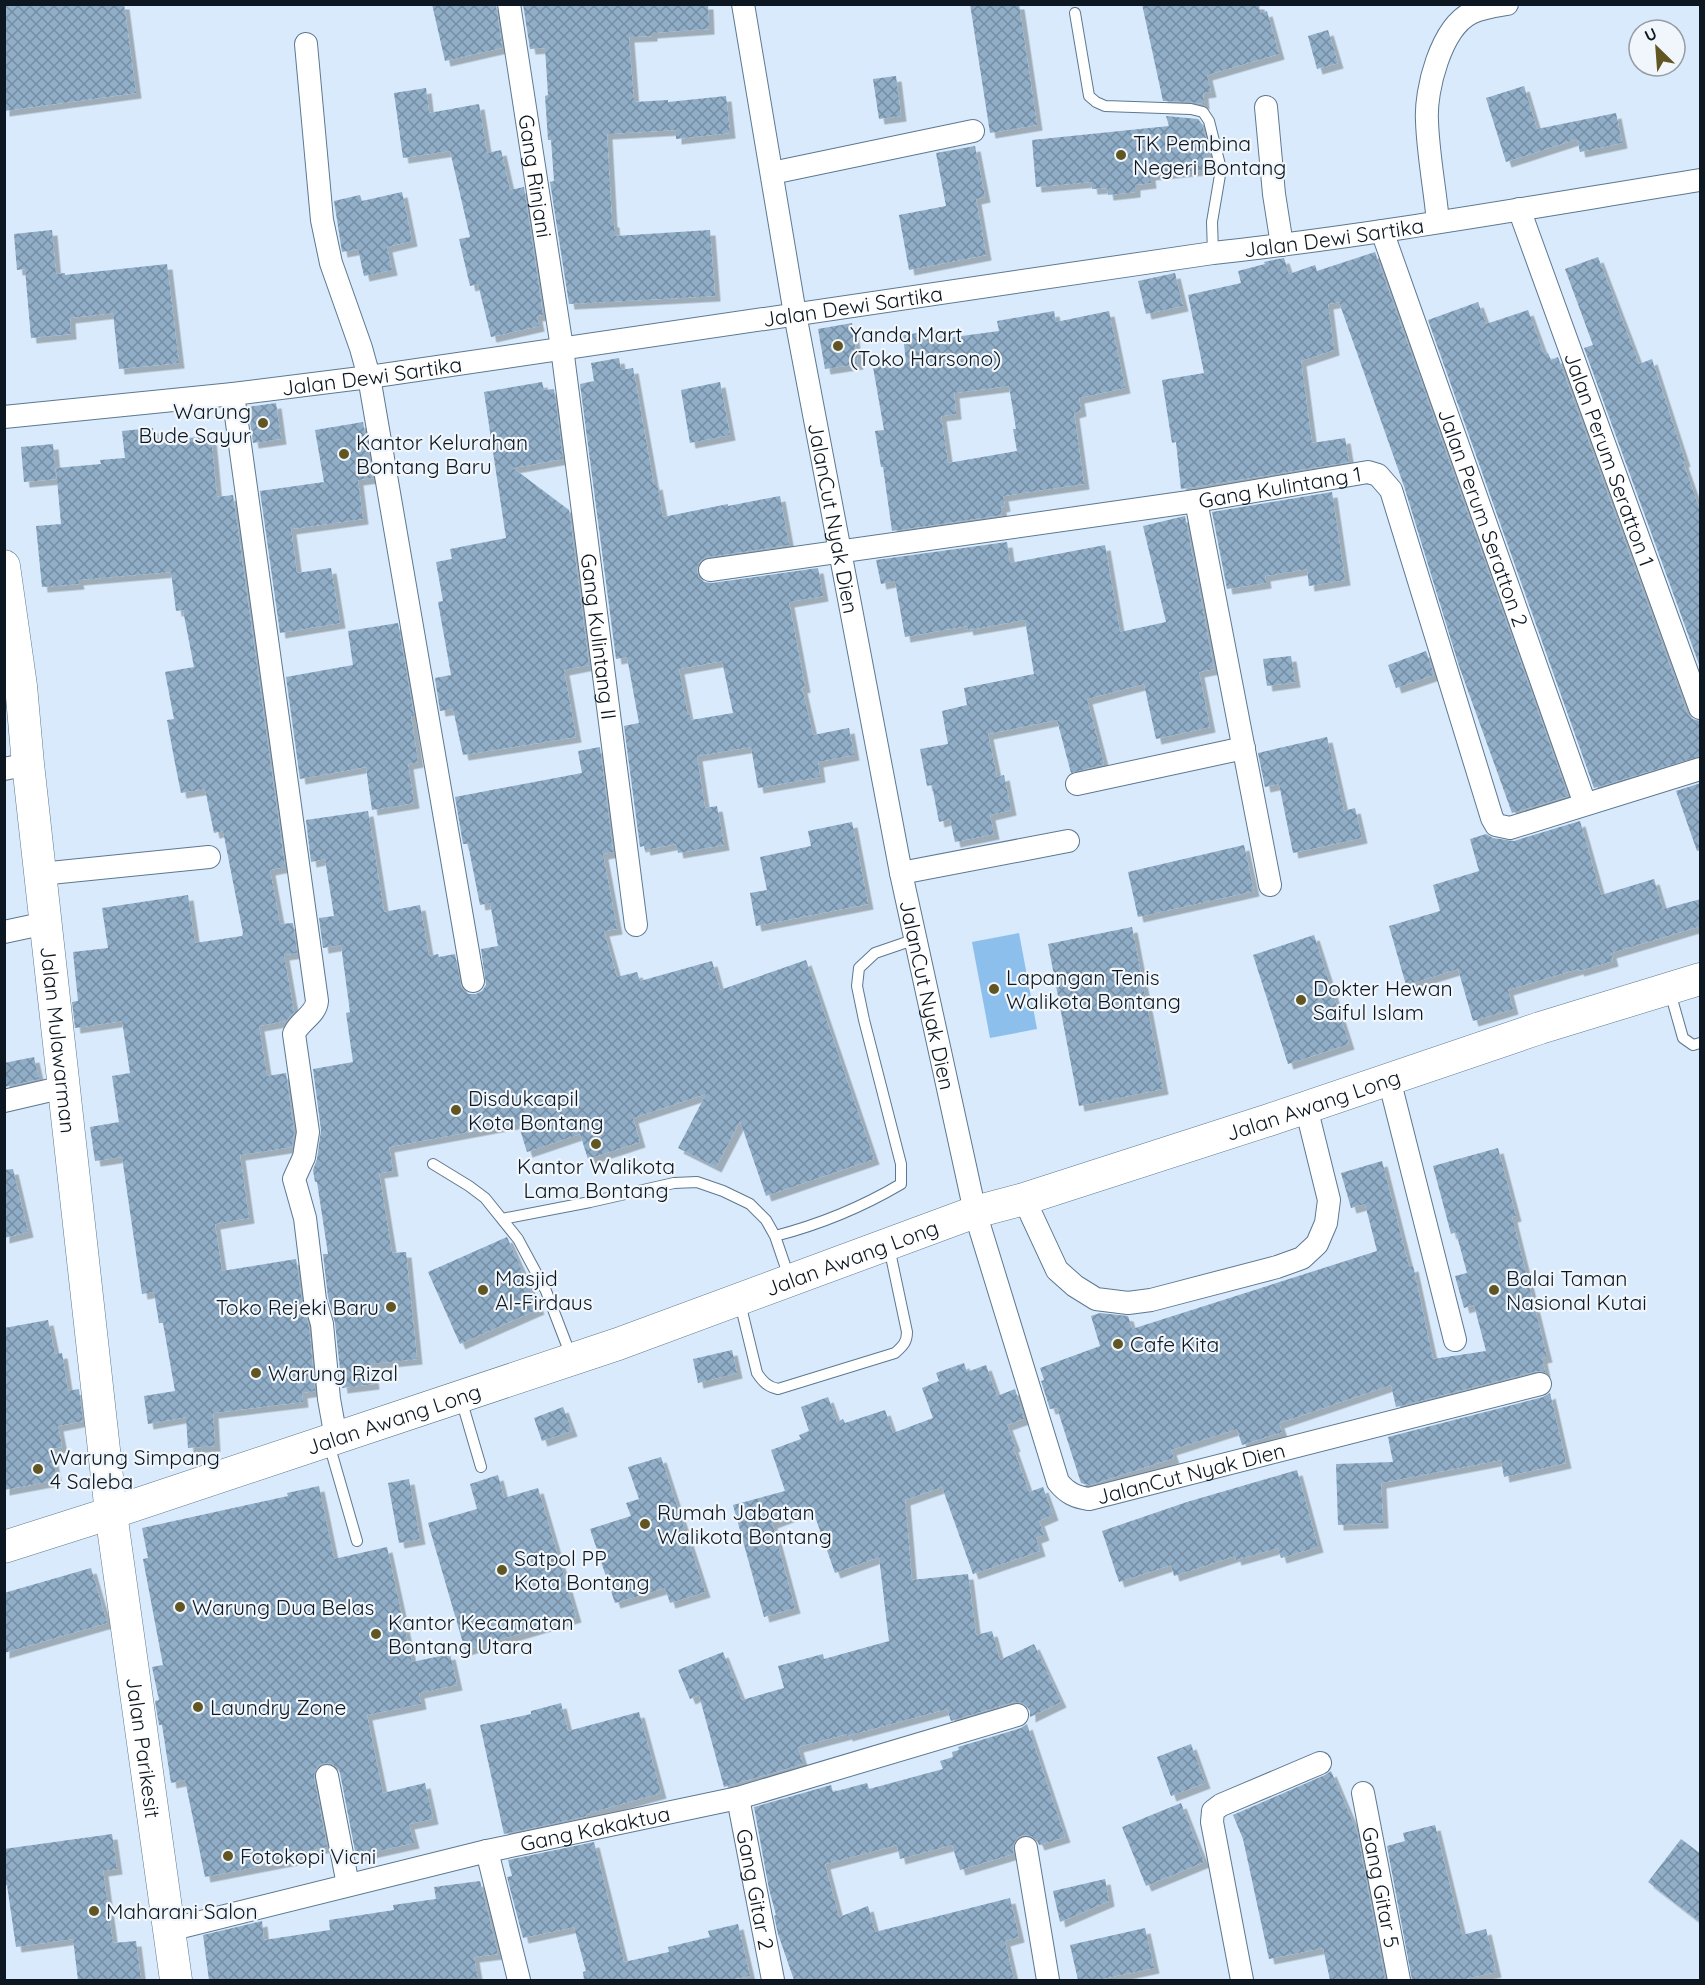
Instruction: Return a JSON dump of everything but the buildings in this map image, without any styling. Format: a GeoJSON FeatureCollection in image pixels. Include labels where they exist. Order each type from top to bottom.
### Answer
{"type":"FeatureCollection","features":[{"type":"Feature","properties":{"kind":"street","name":"Gang Rinjani"},"geometry":{"type":"LineString","coordinates":[[509,4],[562,348]]}},
{"type":"Feature","properties":{"kind":"street","name":"JalanCut Nyak Dien"},"geometry":{"type":"LineString","coordinates":[[743,4],[795,314],[901,873],[975,1212],[1058,1482],[1075,1497],[1089,1499],[1540,1384]]}},
{"type":"Feature","properties":{"kind":"street"},"geometry":{"type":"LineString","coordinates":[[1438,222],[1426,120],[1435,70],[1444,42],[1454,27],[1470,13],[1507,4]]}},
{"type":"Feature","properties":{"kind":"street"},"geometry":{"type":"LineString","coordinates":[[306,44],[322,220],[331,263],[369,377],[472,981]]}},
{"type":"Feature","properties":{"kind":"street"},"geometry":{"type":"LineString","coordinates":[[1266,108],[1274,194],[1282,245]]}},
{"type":"Feature","properties":{"kind":"street"},"geometry":{"type":"LineString","coordinates":[[772,173],[973,131]]}},
{"type":"Feature","properties":{"kind":"street","name":"Jalan Dewi Sartika"},"geometry":{"type":"LineString","coordinates":[[4,417],[232,394],[369,377],[1213,253],[1382,231],[1701,180]]}},
{"type":"Feature","properties":{"kind":"street","name":"Jalan Perum Seratton 1"},"geometry":{"type":"LineString","coordinates":[[1519,209],[1701,708]]}},
{"type":"Feature","properties":{"kind":"street","name":"Jalan Perum Seratton 2"},"geometry":{"type":"LineString","coordinates":[[1382,231],[1585,804]]}},
{"type":"Feature","properties":{"kind":"street","name":"Gang Kulintang II"},"geometry":{"type":"LineString","coordinates":[[562,348],[636,925]]}},
{"type":"Feature","properties":{"kind":"street"},"geometry":{"type":"LineString","coordinates":[[232,394],[317,1001],[314,1011],[294,1034],[308,1132],[304,1157],[294,1179],[305,1218],[315,1300],[322,1324],[332,1439]]}},
{"type":"Feature","properties":{"kind":"street","name":"Gang Kulintang 1"},"geometry":{"type":"LineString","coordinates":[[710,570],[1196,501],[1368,472],[1378,475],[1391,490],[1496,825],[1510,828],[1701,769]]}},
{"type":"Feature","properties":{"kind":"street"},"geometry":{"type":"LineString","coordinates":[[1196,501],[1270,885]]}},
{"type":"Feature","properties":{"kind":"street","name":"Jalan Mulawarman"},"geometry":{"type":"LineString","coordinates":[[4,566],[16,766],[40,874],[111,1513]]}},
{"type":"Feature","properties":{"kind":"street"},"geometry":{"type":"LineString","coordinates":[[1077,784],[1244,748]]}},
{"type":"Feature","properties":{"kind":"street"},"geometry":{"type":"LineString","coordinates":[[901,873],[1068,841]]}},
{"type":"Feature","properties":{"kind":"street"},"geometry":{"type":"LineString","coordinates":[[40,874],[209,857]]}},
{"type":"Feature","properties":{"kind":"street"},"geometry":{"type":"LineString","coordinates":[[4,933],[46,923]]}},
{"type":"Feature","properties":{"kind":"street","name":"Jalan Awang Long"},"geometry":{"type":"LineString","coordinates":[[4,1547],[572,1359],[975,1212],[1024,1200],[1540,1028],[1701,979]]}},
{"type":"Feature","properties":{"kind":"street"},"geometry":{"type":"LineString","coordinates":[[1389,1079],[1455,1340]]}},
{"type":"Feature","properties":{"kind":"street"},"geometry":{"type":"LineString","coordinates":[[4,1101],[64,1087]]}},
{"type":"Feature","properties":{"kind":"street"},"geometry":{"type":"LineString","coordinates":[[1024,1200],[1058,1270],[1075,1286],[1095,1299],[1128,1303],[1151,1300],[1277,1267],[1302,1258],[1317,1244],[1326,1223],[1329,1200],[1306,1107]]}},
{"type":"Feature","properties":{"kind":"street","name":"Jalan Parikesit"},"geometry":{"type":"LineString","coordinates":[[111,1513],[176,1980]]}},
{"type":"Feature","properties":{"kind":"street","name":"Gang Kakaktua"},"geometry":{"type":"LineString","coordinates":[[169,1930],[487,1851],[738,1798],[1017,1715]]}},
{"type":"Feature","properties":{"kind":"street"},"geometry":{"type":"LineString","coordinates":[[1242,1980],[1212,1822],[1213,1811],[1221,1805],[1320,1763]]}},
{"type":"Feature","properties":{"kind":"street"},"geometry":{"type":"LineString","coordinates":[[327,1776],[348,1885]]}},
{"type":"Feature","properties":{"kind":"street","name":"Gang Gitar 5"},"geometry":{"type":"LineString","coordinates":[[1363,1793],[1399,1980]]}},
{"type":"Feature","properties":{"kind":"street","name":"Gang Gitar 2"},"geometry":{"type":"LineString","coordinates":[[738,1798],[773,1980]]}},
{"type":"Feature","properties":{"kind":"street"},"geometry":{"type":"LineString","coordinates":[[1026,1848],[1048,1980]]}},
{"type":"Feature","properties":{"kind":"street"},"geometry":{"type":"LineString","coordinates":[[487,1851],[519,1980]]}},
{"type":"Feature","properties":{"kind":"lane"},"geometry":{"type":"LineString","coordinates":[[1075,13],[1089,96],[1096,102],[1106,106],[1191,109],[1203,112],[1209,121],[1221,169],[1220,186],[1212,222],[1213,253]]}},
{"type":"Feature","properties":{"kind":"lane"},"geometry":{"type":"LineString","coordinates":[[775,1236],[806,1228],[901,1184],[901,1164],[857,986],[859,968],[874,953],[916,939]]}},
{"type":"Feature","properties":{"kind":"lane"},"geometry":{"type":"LineString","coordinates":[[1669,989],[1683,1038],[1694,1045],[1701,1043]]}},
{"type":"Feature","properties":{"kind":"lane"},"geometry":{"type":"LineString","coordinates":[[433,1164],[470,1186],[485,1198],[518,1239],[546,1291],[572,1359]]}},
{"type":"Feature","properties":{"kind":"lane"},"geometry":{"type":"LineString","coordinates":[[502,1220],[674,1183],[697,1182],[750,1204],[766,1220],[775,1236],[789,1281]]}},
{"type":"Feature","properties":{"kind":"lane"},"geometry":{"type":"LineString","coordinates":[[739,1300],[757,1373],[770,1387],[778,1389],[895,1353],[907,1340],[907,1332],[888,1244]]}},
{"type":"Feature","properties":{"kind":"lane"},"geometry":{"type":"LineString","coordinates":[[460,1396],[482,1467]]}},
{"type":"Feature","properties":{"kind":"lane"},"geometry":{"type":"LineString","coordinates":[[332,1439],[357,1541]]}},
{"type":"Feature","properties":{"kind":"shaded area"},"geometry":{"type":"Polygon","coordinates":[[[1019,933],[1037,1029],[990,1038],[972,942],[1019,933]]]}},
{"type":"Feature","properties":{"kind":"place","name":"TK Pembina Negeri Bontang"},"geometry":{"type":"Point","coordinates":[1121,155]}},
{"type":"Feature","properties":{"kind":"place","name":"Yanda Mart (Toko Harsono)"},"geometry":{"type":"Point","coordinates":[838,346]}},
{"type":"Feature","properties":{"kind":"place","name":"Warung Bude Sayur"},"geometry":{"type":"Point","coordinates":[263,423]}},
{"type":"Feature","properties":{"kind":"place","name":"Kantor Kelurahan Bontang Baru"},"geometry":{"type":"Point","coordinates":[344,454]}},
{"type":"Feature","properties":{"kind":"place","name":"Lapangan Tenis Walikota Bontang"},"geometry":{"type":"Point","coordinates":[994,989]}},
{"type":"Feature","properties":{"kind":"place","name":"Dokter Hewan Saiful Islam"},"geometry":{"type":"Point","coordinates":[1301,1000]}},
{"type":"Feature","properties":{"kind":"place","name":"Disdukcapil Kota Bontang"},"geometry":{"type":"Point","coordinates":[456,1110]}},
{"type":"Feature","properties":{"kind":"place","name":"Kantor Walikota Lama Bontang"},"geometry":{"type":"Point","coordinates":[596,1144]}},
{"type":"Feature","properties":{"kind":"place","name":"Masjid Al-Firdaus"},"geometry":{"type":"Point","coordinates":[483,1290]}},
{"type":"Feature","properties":{"kind":"place","name":"Balai Taman Nasional Kutai"},"geometry":{"type":"Point","coordinates":[1494,1290]}},
{"type":"Feature","properties":{"kind":"place","name":"Toko Rejeki Baru"},"geometry":{"type":"Point","coordinates":[391,1307]}},
{"type":"Feature","properties":{"kind":"place","name":"Cafe Kita"},"geometry":{"type":"Point","coordinates":[1118,1344]}},
{"type":"Feature","properties":{"kind":"place","name":"Warung Rizal"},"geometry":{"type":"Point","coordinates":[256,1373]}},
{"type":"Feature","properties":{"kind":"place","name":"Warung Simpang 4 Saleba"},"geometry":{"type":"Point","coordinates":[38,1469]}},
{"type":"Feature","properties":{"kind":"place","name":"Rumah Jabatan Walikota Bontang"},"geometry":{"type":"Point","coordinates":[645,1524]}},
{"type":"Feature","properties":{"kind":"place","name":"Satpol PP Kota Bontang"},"geometry":{"type":"Point","coordinates":[502,1570]}},
{"type":"Feature","properties":{"kind":"place","name":"Warung Dua Belas"},"geometry":{"type":"Point","coordinates":[180,1607]}},
{"type":"Feature","properties":{"kind":"place","name":"Kantor Kecamatan Bontang Utara"},"geometry":{"type":"Point","coordinates":[376,1634]}},
{"type":"Feature","properties":{"kind":"place","name":"Laundry Zone"},"geometry":{"type":"Point","coordinates":[198,1707]}},
{"type":"Feature","properties":{"kind":"place","name":"Fotokopi Vicni"},"geometry":{"type":"Point","coordinates":[228,1856]}},
{"type":"Feature","properties":{"kind":"place","name":"Maharani Salon"},"geometry":{"type":"Point","coordinates":[94,1911]}}]}
